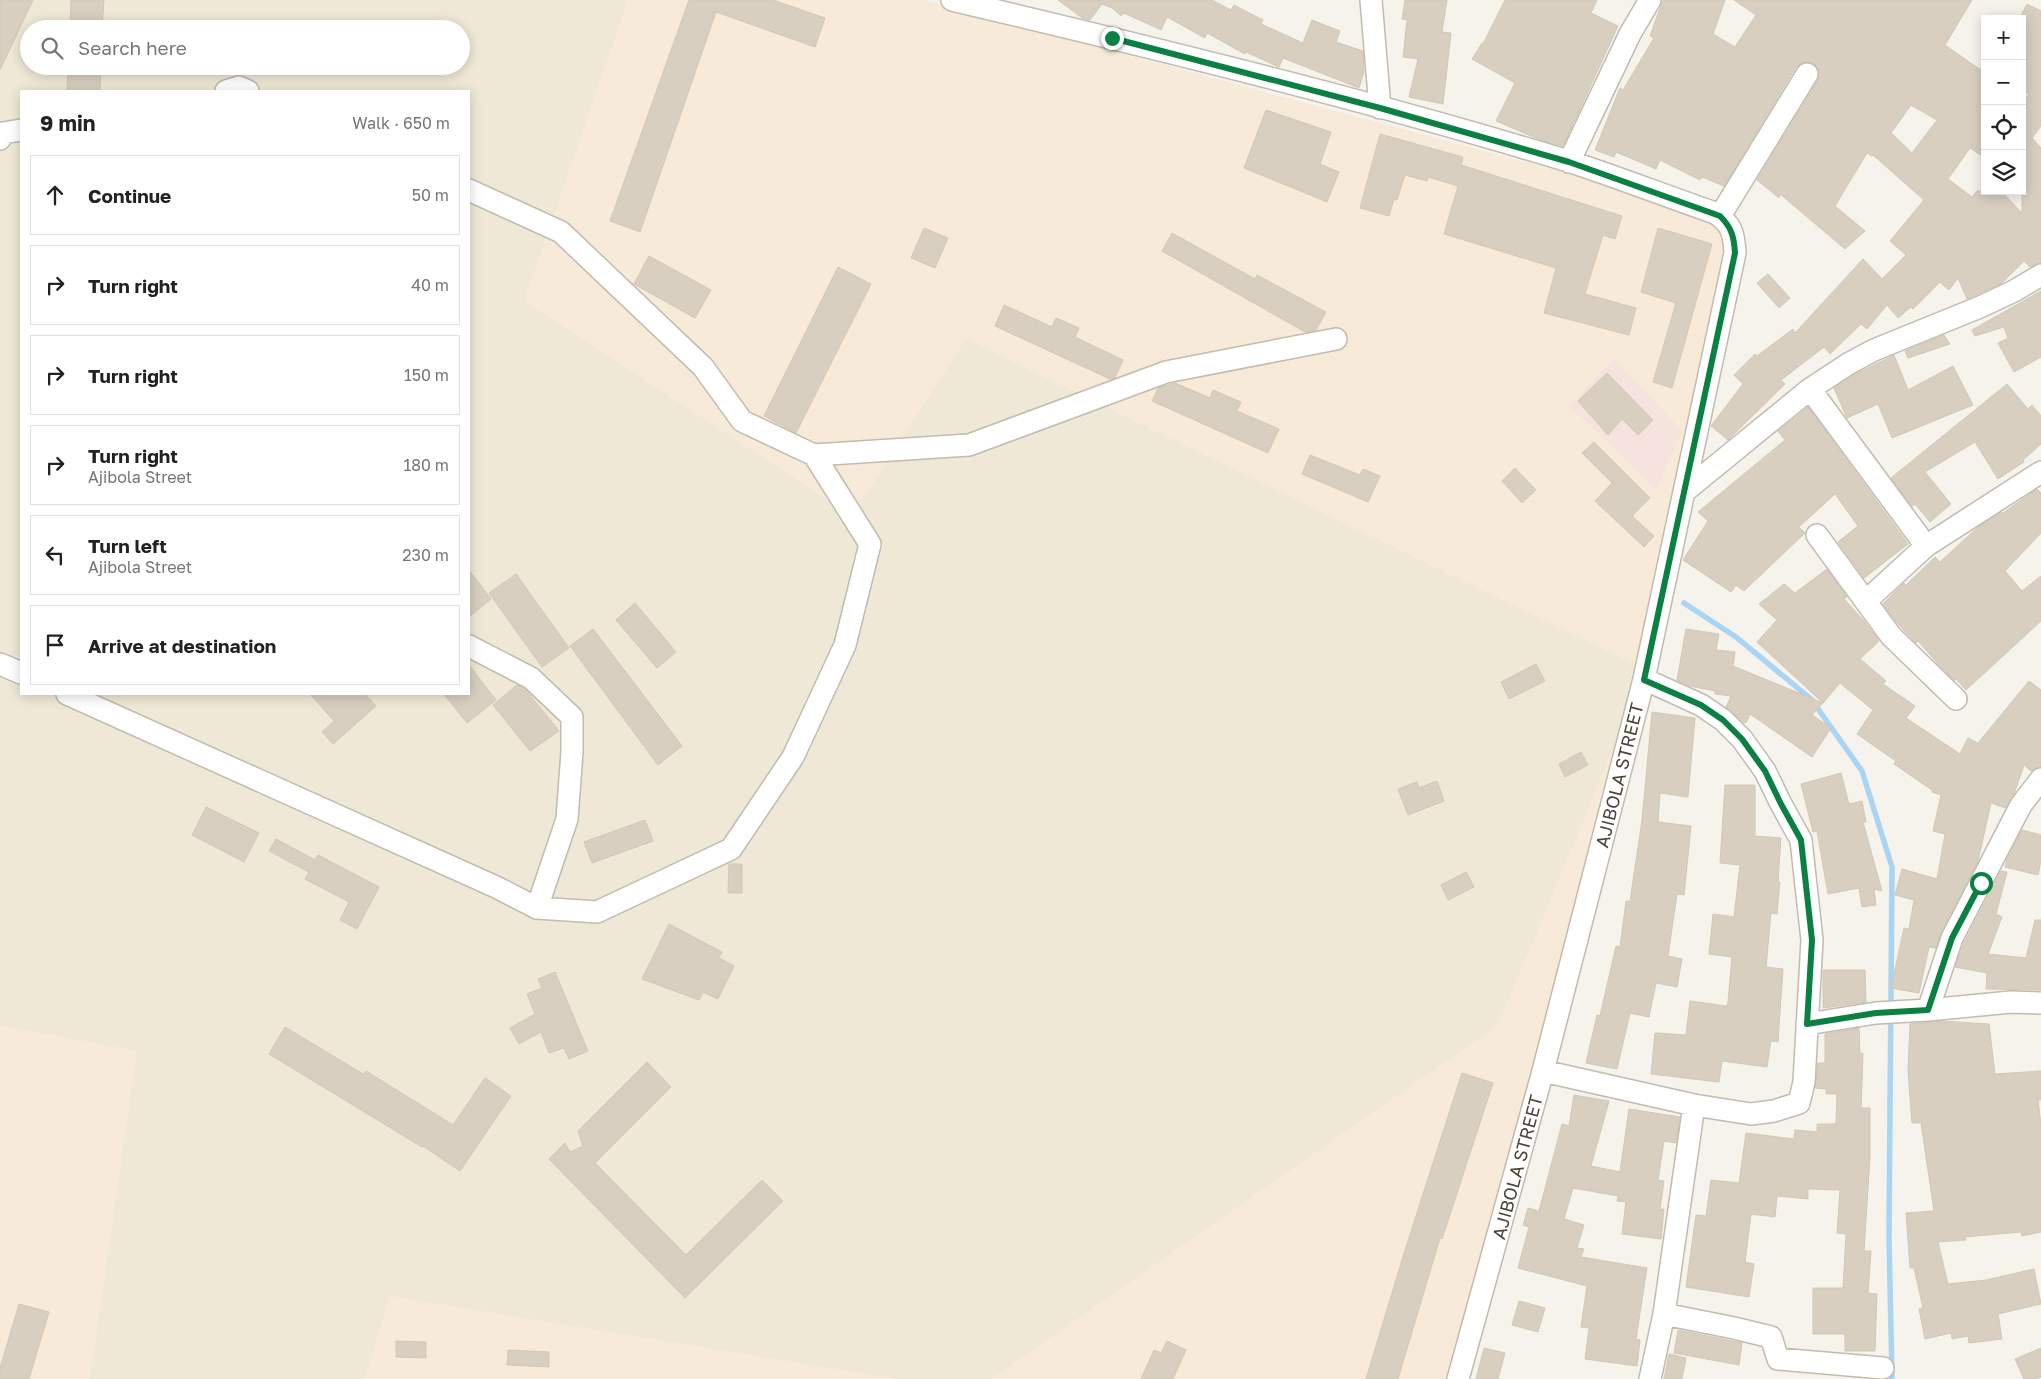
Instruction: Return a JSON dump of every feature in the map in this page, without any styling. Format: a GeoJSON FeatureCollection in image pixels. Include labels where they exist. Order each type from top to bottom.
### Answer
{"type":"FeatureCollection","features":[{"type":"Feature","properties":{"kind":"street"},"geometry":{"type":"LineString","coordinates":[[952,0],[1122,41],[1380,108],[1569,162],[1720,216],[1807,74]]}},
{"type":"Feature","properties":{"kind":"street"},"geometry":{"type":"LineString","coordinates":[[1371,0],[1380,108]]}},
{"type":"Feature","properties":{"kind":"street"},"geometry":{"type":"LineString","coordinates":[[1569,162],[1630,34],[1650,0]]}},
{"type":"Feature","properties":{"kind":"street"},"geometry":{"type":"LineString","coordinates":[[229,90],[239,87],[246,90]]}},
{"type":"Feature","properties":{"kind":"street"},"geometry":{"type":"LineString","coordinates":[[0,139],[3,133],[20,130]]}},
{"type":"Feature","properties":{"kind":"street"},"geometry":{"type":"LineString","coordinates":[[470,190],[561,232],[703,367],[742,421],[814,455],[969,445],[1166,372],[1336,339]]}},
{"type":"Feature","properties":{"kind":"street","name":"AJIBOLA STREET"},"geometry":{"type":"LineString","coordinates":[[1458,1379],[1543,1070],[1644,680],[1735,253],[1734,236],[1729,226],[1720,216]]}},
{"type":"Feature","properties":{"kind":"street"},"geometry":{"type":"LineString","coordinates":[[1685,491],[1810,389],[1848,364],[1874,350],[1980,307],[2014,291],[2041,275]]}},
{"type":"Feature","properties":{"kind":"street"},"geometry":{"type":"LineString","coordinates":[[1810,389],[1926,546]]}},
{"type":"Feature","properties":{"kind":"street"},"geometry":{"type":"LineString","coordinates":[[69,695],[496,887],[537,908],[597,912],[731,849],[794,757],[845,646],[870,544],[814,455]]}},
{"type":"Feature","properties":{"kind":"street"},"geometry":{"type":"LineString","coordinates":[[1866,601],[1926,546],[2041,472]]}},
{"type":"Feature","properties":{"kind":"street"},"geometry":{"type":"LineString","coordinates":[[1817,535],[1892,636],[1956,699]]}},
{"type":"Feature","properties":{"kind":"street"},"geometry":{"type":"LineString","coordinates":[[470,647],[531,678],[572,718],[572,752],[567,819],[537,908]]}},
{"type":"Feature","properties":{"kind":"street"},"geometry":{"type":"LineString","coordinates":[[0,664],[20,673]]}},
{"type":"Feature","properties":{"kind":"street"},"geometry":{"type":"LineString","coordinates":[[1543,1070],[1694,1105],[1751,1114],[1774,1111],[1799,1103],[1804,1082],[1812,940],[1801,840],[1765,771],[1742,739],[1723,720],[1701,705],[1644,680]]}},
{"type":"Feature","properties":{"kind":"street"},"geometry":{"type":"LineString","coordinates":[[1928,1010],[1952,938],[2021,805],[2041,780]]}},
{"type":"Feature","properties":{"kind":"street"},"geometry":{"type":"LineString","coordinates":[[1807,1024],[1887,1012],[2012,1002],[2041,1003]]}},
{"type":"Feature","properties":{"kind":"street"},"geometry":{"type":"LineString","coordinates":[[1650,1379],[1664,1314],[1694,1105]]}},
{"type":"Feature","properties":{"kind":"street"},"geometry":{"type":"LineString","coordinates":[[1664,1314],[1734,1328],[1771,1338],[1778,1359],[1883,1368]]}},
{"type":"Feature","properties":{"kind":"shaded area"},"geometry":{"type":"Polygon","coordinates":[[[0,0],[923,0],[1678,203],[1740,234],[1689,486],[1456,1379],[0,1379],[0,0]]]}},
{"type":"Feature","properties":{"kind":"shaded area"},"geometry":{"type":"Polygon","coordinates":[[[0,0],[628,0],[524,301],[852,516],[966,339],[1646,670],[1498,1025],[991,1379],[898,1379],[390,1296],[364,1379],[90,1379],[137,1051],[0,1025],[0,0]]]}},
{"type":"Feature","properties":{"kind":"shaded area"},"geometry":{"type":"Polygon","coordinates":[[[1614,359],[1682,431],[1655,490],[1600,434],[1569,406],[1614,359]]]}},
{"type":"Feature","properties":{"kind":"building"},"geometry":{"type":"Polygon","coordinates":[[[0,0],[33,0],[24,20],[20,20],[20,28],[0,70],[0,0]]]}},
{"type":"Feature","properties":{"kind":"building"},"geometry":{"type":"Polygon","coordinates":[[[71,0],[104,0],[103,20],[70,20],[71,0]]]}},
{"type":"Feature","properties":{"kind":"building"},"geometry":{"type":"Polygon","coordinates":[[[689,0],[773,0],[825,18],[815,47],[716,12],[640,232],[610,221],[689,0]]]}},
{"type":"Feature","properties":{"kind":"building"},"geometry":{"type":"Polygon","coordinates":[[[1058,0],[1212,0],[1231,10],[1234,5],[1263,20],[1261,24],[1303,43],[1312,20],[1340,31],[1336,42],[1363,51],[1364,72],[1359,88],[1283,58],[1279,67],[1246,52],[1245,54],[1207,33],[1205,38],[1167,17],[1161,30],[1124,13],[1121,16],[1112,8],[1102,4],[1090,20],[1082,18],[1058,0]]]}},
{"type":"Feature","properties":{"kind":"building"},"geometry":{"type":"Polygon","coordinates":[[[1405,0],[1447,0],[1442,32],[1451,33],[1443,104],[1409,97],[1418,59],[1403,57],[1407,20],[1402,19],[1405,0]]]}},
{"type":"Feature","properties":{"kind":"building"},"geometry":{"type":"Polygon","coordinates":[[[1505,0],[1597,0],[1591,13],[1618,26],[1563,146],[1543,141],[1496,121],[1515,83],[1472,59],[1483,44],[1505,0]]]}},
{"type":"Feature","properties":{"kind":"building"},"geometry":{"type":"Polygon","coordinates":[[[1663,0],[1725,0],[1713,34],[1735,47],[1756,15],[1734,0],[1972,0],[1945,45],[1981,70],[1981,155],[1970,148],[1948,179],[1972,197],[1977,191],[1981,191],[1981,195],[2005,195],[2022,213],[2022,195],[2026,195],[2026,98],[2029,94],[2026,92],[2026,15],[2022,14],[2027,4],[2041,11],[2041,126],[2032,138],[2041,148],[2041,263],[2030,267],[2024,261],[2002,283],[1967,299],[1958,278],[1949,290],[1940,282],[1913,309],[1911,307],[1898,318],[1887,305],[1867,329],[1861,324],[1830,354],[1824,347],[1781,380],[1785,384],[1728,440],[1711,426],[1743,384],[1734,375],[1755,354],[1757,356],[1793,329],[1795,333],[1863,259],[1882,279],[1906,255],[1890,241],[1924,200],[1873,155],[1867,153],[1835,206],[1865,231],[1845,249],[1780,194],[1779,198],[1757,180],[1818,80],[1818,68],[1808,62],[1801,63],[1796,67],[1724,186],[1702,177],[1700,180],[1660,160],[1656,169],[1616,152],[1614,157],[1595,150],[1620,88],[1623,90],[1654,38],[1650,36],[1663,0]],[[1911,105],[1891,133],[1912,153],[1937,120],[1911,105]]]}},
{"type":"Feature","properties":{"kind":"building"},"geometry":{"type":"Polygon","coordinates":[[[68,75],[101,75],[100,90],[67,90],[68,75]]]}},
{"type":"Feature","properties":{"kind":"building"},"geometry":{"type":"Polygon","coordinates":[[[1266,110],[1331,132],[1320,164],[1339,172],[1327,202],[1244,168],[1266,110]]]}},
{"type":"Feature","properties":{"kind":"building"},"geometry":{"type":"Polygon","coordinates":[[[1380,134],[1463,157],[1461,165],[1622,216],[1615,239],[1603,235],[1585,294],[1636,308],[1629,335],[1544,313],[1556,268],[1444,234],[1458,186],[1428,177],[1427,181],[1405,175],[1397,200],[1394,199],[1389,216],[1360,208],[1380,134]]]}},
{"type":"Feature","properties":{"kind":"building"},"geometry":{"type":"Polygon","coordinates":[[[924,228],[948,238],[935,268],[911,258],[924,228]]]}},
{"type":"Feature","properties":{"kind":"building"},"geometry":{"type":"Polygon","coordinates":[[[1658,228],[1712,244],[1672,388],[1653,382],[1676,303],[1641,292],[1658,228]]]}},
{"type":"Feature","properties":{"kind":"building"},"geometry":{"type":"Polygon","coordinates":[[[1172,233],[1255,279],[1257,275],[1326,312],[1316,330],[1305,332],[1162,251],[1172,233]]]}},
{"type":"Feature","properties":{"kind":"building"},"geometry":{"type":"Polygon","coordinates":[[[649,256],[711,290],[695,318],[634,284],[649,256]]]}},
{"type":"Feature","properties":{"kind":"building"},"geometry":{"type":"Polygon","coordinates":[[[838,267],[871,284],[796,433],[764,416],[838,267]]]}},
{"type":"Feature","properties":{"kind":"building"},"geometry":{"type":"Polygon","coordinates":[[[1768,274],[1790,298],[1779,308],[1757,283],[1768,274]]]}},
{"type":"Feature","properties":{"kind":"building"},"geometry":{"type":"Polygon","coordinates":[[[2041,291],[2041,357],[2014,372],[1998,343],[2008,338],[2004,327],[1975,336],[1972,330],[2041,291]]]}},
{"type":"Feature","properties":{"kind":"building"},"geometry":{"type":"Polygon","coordinates":[[[1004,305],[1052,327],[1056,318],[1079,328],[1075,337],[1123,360],[1115,378],[1110,379],[995,326],[1004,305]]]}},
{"type":"Feature","properties":{"kind":"building"},"geometry":{"type":"Polygon","coordinates":[[[1944,335],[1950,344],[1908,358],[1905,351],[1944,335]]]}},
{"type":"Feature","properties":{"kind":"building"},"geometry":{"type":"Polygon","coordinates":[[[1894,355],[1908,390],[1953,366],[1973,405],[1892,438],[1878,404],[1847,418],[1834,388],[1854,375],[1894,355]]]}},
{"type":"Feature","properties":{"kind":"building"},"geometry":{"type":"Polygon","coordinates":[[[1607,373],[1653,420],[1638,435],[1622,419],[1608,435],[1578,401],[1607,373]]]}},
{"type":"Feature","properties":{"kind":"building"},"geometry":{"type":"Polygon","coordinates":[[[1175,383],[1210,398],[1213,390],[1241,402],[1237,411],[1279,429],[1268,453],[1152,401],[1158,388],[1175,383]]]}},
{"type":"Feature","properties":{"kind":"building"},"geometry":{"type":"Polygon","coordinates":[[[2007,384],[2028,409],[2032,405],[2041,416],[2041,444],[2023,460],[2024,462],[1998,479],[1975,442],[1925,472],[1951,504],[1930,522],[1915,504],[1912,506],[1891,478],[2007,384]]]}},
{"type":"Feature","properties":{"kind":"building"},"geometry":{"type":"Polygon","coordinates":[[[1808,407],[1908,544],[1864,578],[1838,542],[1858,526],[1835,494],[1799,527],[1805,533],[1744,591],[1736,585],[1731,592],[1683,560],[1708,521],[1698,512],[1785,440],[1778,431],[1808,407]]]}},
{"type":"Feature","properties":{"kind":"building"},"geometry":{"type":"Polygon","coordinates":[[[1594,442],[1650,498],[1632,516],[1654,536],[1644,547],[1595,501],[1612,483],[1582,453],[1594,442]]]}},
{"type":"Feature","properties":{"kind":"building"},"geometry":{"type":"Polygon","coordinates":[[[1310,455],[1360,475],[1363,469],[1380,476],[1368,502],[1302,474],[1310,455]]]}},
{"type":"Feature","properties":{"kind":"building"},"geometry":{"type":"Polygon","coordinates":[[[1515,468],[1536,490],[1522,503],[1502,481],[1515,468]]]}},
{"type":"Feature","properties":{"kind":"building"},"geometry":{"type":"Polygon","coordinates":[[[2037,489],[2041,493],[2041,533],[2005,571],[2022,591],[2041,576],[2041,621],[1966,690],[1940,666],[1918,641],[1916,643],[1883,604],[1935,557],[1940,562],[1978,527],[2003,513],[2037,489]]]}},
{"type":"Feature","properties":{"kind":"building"},"geometry":{"type":"Polygon","coordinates":[[[1827,569],[1847,597],[1844,599],[1879,641],[1860,659],[1886,681],[1883,684],[1915,706],[1906,718],[1960,754],[1968,738],[1978,743],[2029,681],[2041,690],[2041,767],[2031,771],[2024,765],[2014,794],[2005,808],[1991,803],[1978,861],[1941,932],[1936,948],[1929,947],[1919,993],[1891,988],[1904,928],[1909,929],[1914,900],[1895,895],[1902,869],[1937,879],[1945,834],[1933,831],[1941,795],[1932,792],[1932,790],[1894,764],[1896,761],[1857,734],[1873,710],[1840,683],[1823,703],[1757,642],[1777,620],[1759,604],[1784,584],[1795,593],[1827,569]]]}},
{"type":"Feature","properties":{"kind":"building"},"geometry":{"type":"Polygon","coordinates":[[[470,571],[491,599],[470,616],[470,571]]]}},
{"type":"Feature","properties":{"kind":"building"},"geometry":{"type":"Polygon","coordinates":[[[516,574],[569,648],[542,667],[489,593],[516,574]]]}},
{"type":"Feature","properties":{"kind":"building"},"geometry":{"type":"Polygon","coordinates":[[[635,603],[676,652],[657,668],[616,620],[635,603]]]}},
{"type":"Feature","properties":{"kind":"building"},"geometry":{"type":"Polygon","coordinates":[[[593,629],[682,746],[658,765],[570,646],[593,629]]]}},
{"type":"Feature","properties":{"kind":"building"},"geometry":{"type":"Polygon","coordinates":[[[1686,629],[1719,634],[1716,650],[1735,652],[1733,666],[1823,703],[1812,715],[1831,728],[1812,757],[1750,714],[1746,723],[1743,722],[1726,707],[1731,696],[1715,694],[1715,691],[1690,686],[1677,680],[1686,629]]]}},
{"type":"Feature","properties":{"kind":"building"},"geometry":{"type":"Polygon","coordinates":[[[1536,664],[1545,681],[1509,699],[1501,682],[1536,664]]]}},
{"type":"Feature","properties":{"kind":"building"},"geometry":{"type":"Polygon","coordinates":[[[470,666],[496,700],[467,723],[445,695],[470,695],[470,666]]]}},
{"type":"Feature","properties":{"kind":"building"},"geometry":{"type":"Polygon","coordinates":[[[517,685],[525,689],[559,731],[530,751],[493,705],[517,685]]]}},
{"type":"Feature","properties":{"kind":"building"},"geometry":{"type":"Polygon","coordinates":[[[311,695],[366,695],[376,706],[333,744],[322,732],[334,721],[311,695]]]}},
{"type":"Feature","properties":{"kind":"building"},"geometry":{"type":"Polygon","coordinates":[[[1652,712],[1695,718],[1688,797],[1660,793],[1658,822],[1691,826],[1684,895],[1677,894],[1668,956],[1682,959],[1677,987],[1656,983],[1649,1017],[1630,1013],[1617,1069],[1586,1063],[1597,1015],[1600,1016],[1616,946],[1620,947],[1626,901],[1630,901],[1642,820],[1652,712]]]}},
{"type":"Feature","properties":{"kind":"building"},"geometry":{"type":"Polygon","coordinates":[[[1581,752],[1588,765],[1565,777],[1559,764],[1581,752]]]}},
{"type":"Feature","properties":{"kind":"building"},"geometry":{"type":"Polygon","coordinates":[[[1841,773],[1849,804],[1862,801],[1866,822],[1863,822],[1882,891],[1874,889],[1876,905],[1862,907],[1859,888],[1828,894],[1817,831],[1813,832],[1801,784],[1841,773]]]}},
{"type":"Feature","properties":{"kind":"building"},"geometry":{"type":"Polygon","coordinates":[[[1437,781],[1444,801],[1408,815],[1398,789],[1417,782],[1419,788],[1437,781]]]}},
{"type":"Feature","properties":{"kind":"building"},"geometry":{"type":"Polygon","coordinates":[[[1725,785],[1755,785],[1755,836],[1781,838],[1777,914],[1771,913],[1766,967],[1783,969],[1778,1042],[1771,1041],[1767,1067],[1722,1061],[1719,1082],[1651,1074],[1655,1033],[1686,1035],[1690,1001],[1727,1006],[1732,957],[1709,954],[1713,914],[1734,917],[1740,865],[1720,863],[1725,785]]]}},
{"type":"Feature","properties":{"kind":"building"},"geometry":{"type":"Polygon","coordinates":[[[206,807],[259,833],[244,862],[192,835],[206,807]]]}},
{"type":"Feature","properties":{"kind":"building"},"geometry":{"type":"Polygon","coordinates":[[[645,820],[653,841],[592,863],[584,842],[645,820]]]}},
{"type":"Feature","properties":{"kind":"building"},"geometry":{"type":"Polygon","coordinates":[[[2022,830],[2041,835],[2041,860],[2038,875],[2005,867],[2007,859],[2022,830]]]}},
{"type":"Feature","properties":{"kind":"building"},"geometry":{"type":"Polygon","coordinates":[[[276,839],[315,860],[318,855],[379,887],[357,929],[340,920],[349,902],[305,879],[309,872],[269,851],[276,839]]]}},
{"type":"Feature","properties":{"kind":"building"},"geometry":{"type":"Polygon","coordinates":[[[729,864],[742,864],[742,893],[728,893],[729,864]]]}},
{"type":"Feature","properties":{"kind":"building"},"geometry":{"type":"Polygon","coordinates":[[[2001,871],[2007,872],[1996,914],[2002,917],[1988,954],[2026,958],[2035,920],[2041,920],[2041,990],[1986,989],[1987,973],[1955,967],[1964,943],[2001,871]]]}},
{"type":"Feature","properties":{"kind":"building"},"geometry":{"type":"Polygon","coordinates":[[[1466,872],[1474,887],[1448,900],[1441,885],[1466,872]]]}},
{"type":"Feature","properties":{"kind":"building"},"geometry":{"type":"Polygon","coordinates":[[[669,924],[722,952],[719,958],[734,966],[718,999],[703,992],[699,1000],[642,979],[669,924]]]}},
{"type":"Feature","properties":{"kind":"building"},"geometry":{"type":"Polygon","coordinates":[[[1823,970],[1865,970],[1866,1002],[1823,1008],[1823,970]]]}},
{"type":"Feature","properties":{"kind":"building"},"geometry":{"type":"Polygon","coordinates":[[[555,972],[588,1051],[569,1059],[564,1048],[549,1053],[541,1032],[519,1044],[510,1028],[535,1014],[527,994],[542,988],[538,979],[555,972]]]}},
{"type":"Feature","properties":{"kind":"building"},"geometry":{"type":"Polygon","coordinates":[[[1941,1021],[1989,1024],[1995,1074],[2041,1071],[2041,1100],[2038,1100],[2041,1125],[2041,1232],[2022,1236],[2021,1232],[1965,1237],[1966,1240],[1938,1242],[1948,1284],[1986,1280],[2034,1269],[2041,1304],[1998,1314],[2002,1339],[1969,1343],[1968,1336],[1952,1339],[1951,1333],[1925,1339],[1919,1309],[1923,1308],[1914,1268],[1910,1268],[1906,1213],[1934,1211],[1921,1123],[1912,1123],[1908,1071],[1910,1024],[1941,1021]]]}},
{"type":"Feature","properties":{"kind":"building"},"geometry":{"type":"Polygon","coordinates":[[[285,1027],[363,1074],[366,1071],[453,1125],[485,1078],[511,1096],[460,1171],[423,1146],[269,1054],[285,1027]]]}},
{"type":"Feature","properties":{"kind":"building"},"geometry":{"type":"Polygon","coordinates":[[[1859,1028],[1860,1053],[1863,1053],[1861,1108],[1870,1108],[1870,1157],[1864,1251],[1871,1251],[1868,1293],[1877,1294],[1875,1351],[1845,1351],[1845,1334],[1813,1334],[1813,1288],[1843,1288],[1846,1234],[1837,1233],[1840,1190],[1808,1189],[1808,1199],[1777,1196],[1775,1217],[1751,1214],[1745,1262],[1754,1264],[1749,1297],[1686,1287],[1696,1215],[1706,1216],[1711,1180],[1739,1183],[1746,1133],[1794,1139],[1795,1130],[1817,1132],[1817,1124],[1836,1124],[1837,1094],[1826,1094],[1826,1089],[1815,1088],[1818,1063],[1825,1063],[1825,1034],[1859,1028]]]}},
{"type":"Feature","properties":{"kind":"building"},"geometry":{"type":"Polygon","coordinates":[[[647,1062],[671,1087],[595,1163],[686,1255],[762,1180],[783,1201],[685,1298],[549,1159],[565,1143],[570,1152],[583,1146],[578,1131],[647,1062]]]}},
{"type":"Feature","properties":{"kind":"building"},"geometry":{"type":"Polygon","coordinates":[[[1462,1073],[1493,1083],[1442,1239],[1440,1238],[1398,1379],[1366,1379],[1405,1250],[1462,1073]]]}},
{"type":"Feature","properties":{"kind":"building"},"geometry":{"type":"Polygon","coordinates":[[[1574,1095],[1609,1101],[1591,1166],[1620,1172],[1629,1109],[1680,1117],[1676,1143],[1664,1141],[1658,1180],[1664,1181],[1660,1209],[1664,1209],[1661,1239],[1622,1234],[1626,1202],[1617,1201],[1618,1196],[1573,1188],[1564,1219],[1584,1225],[1577,1248],[1584,1249],[1581,1257],[1647,1268],[1636,1339],[1640,1340],[1637,1366],[1585,1359],[1589,1328],[1581,1327],[1587,1286],[1518,1268],[1529,1227],[1523,1225],[1528,1208],[1539,1211],[1562,1124],[1569,1126],[1574,1095]]]}},
{"type":"Feature","properties":{"kind":"building"},"geometry":{"type":"Polygon","coordinates":[[[1519,1301],[1545,1308],[1538,1332],[1512,1325],[1519,1301]]]}},
{"type":"Feature","properties":{"kind":"building"},"geometry":{"type":"Polygon","coordinates":[[[19,1304],[49,1312],[29,1379],[0,1379],[0,1368],[19,1304]]]}},
{"type":"Feature","properties":{"kind":"building"},"geometry":{"type":"Polygon","coordinates":[[[1678,1330],[1742,1343],[1739,1365],[1674,1353],[1678,1330]]]}},
{"type":"Feature","properties":{"kind":"building"},"geometry":{"type":"Polygon","coordinates":[[[396,1341],[426,1342],[426,1358],[396,1357],[396,1341]]]}},
{"type":"Feature","properties":{"kind":"building"},"geometry":{"type":"Polygon","coordinates":[[[1167,1341],[1186,1350],[1173,1379],[1141,1379],[1154,1350],[1161,1353],[1167,1341]]]}},
{"type":"Feature","properties":{"kind":"building"},"geometry":{"type":"Polygon","coordinates":[[[1484,1348],[1505,1353],[1498,1379],[1476,1379],[1484,1348]]]}},
{"type":"Feature","properties":{"kind":"building"},"geometry":{"type":"Polygon","coordinates":[[[2041,1348],[2041,1377],[2024,1379],[2015,1359],[2041,1348]]]}},
{"type":"Feature","properties":{"kind":"building"},"geometry":{"type":"Polygon","coordinates":[[[508,1350],[549,1352],[549,1367],[507,1365],[508,1350]]]}},
{"type":"Feature","properties":{"kind":"building"},"geometry":{"type":"Polygon","coordinates":[[[1669,1354],[1686,1358],[1682,1379],[1664,1379],[1669,1354]]]}},
{"type":"Feature","properties":{"kind":"waterway"},"geometry":{"type":"LineString","coordinates":[[1684,603],[1736,637],[1811,699],[1862,771],[1892,867],[1889,1236],[1892,1379]]}},
{"type":"Feature","properties":{"kind":"route"},"geometry":{"type":"LineString","coordinates":[[1112,38],[1380,108],[1569,162],[1720,216],[1729,226],[1734,236],[1735,253],[1644,680],[1701,705],[1723,720],[1742,739],[1765,771],[1801,840],[1812,940],[1807,1024],[1876,1013],[1928,1010],[1952,938],[1981,883]]}}]}
